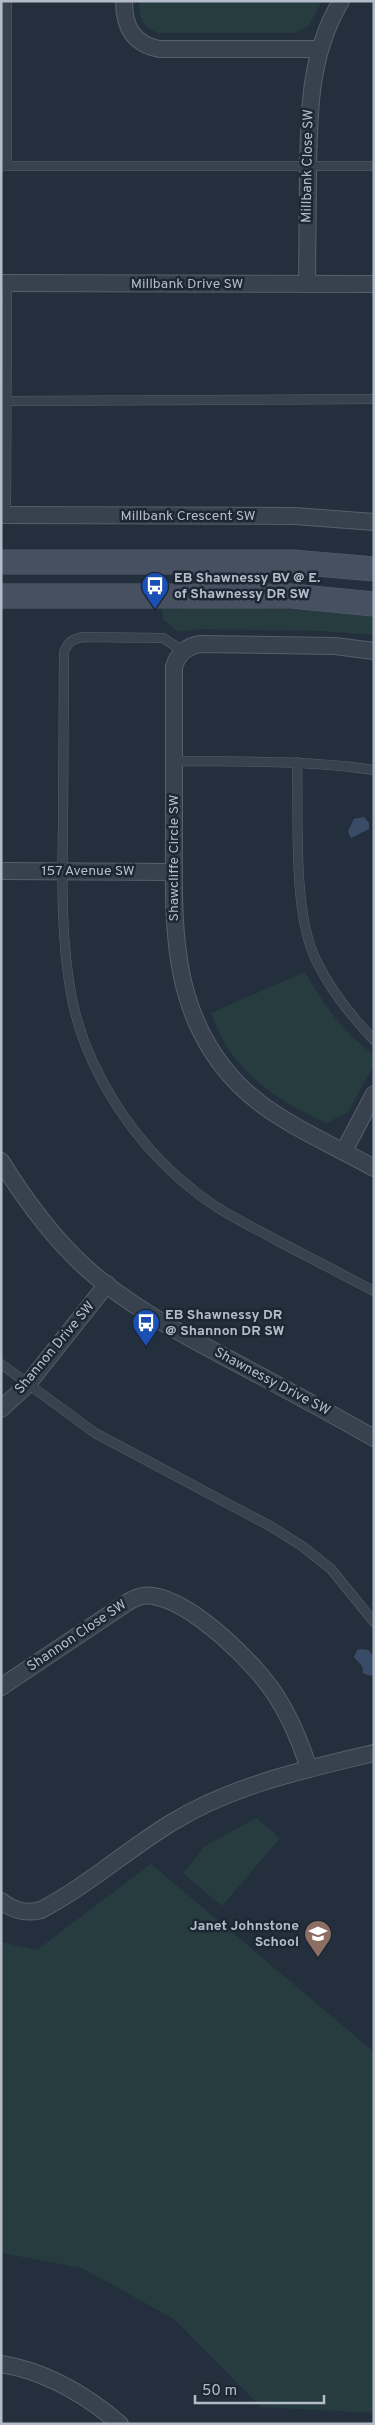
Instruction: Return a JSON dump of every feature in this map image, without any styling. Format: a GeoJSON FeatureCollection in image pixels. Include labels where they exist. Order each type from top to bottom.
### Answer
{"type":"FeatureCollection","features":[{"type":"Feature","properties":{"kind":"main road"},"geometry":{"type":"LineString","coordinates":[[1,562],[293,562],[374,569]]}},
{"type":"Feature","properties":{"kind":"main road"},"geometry":{"type":"LineString","coordinates":[[1,596],[292,596],[374,604]]}},
{"type":"Feature","properties":{"kind":"street"},"geometry":{"type":"LineString","coordinates":[[124,1],[127,27],[132,36],[149,47],[159,49],[320,49]]}},
{"type":"Feature","properties":{"kind":"street","name":"Millbank Close SW"},"geometry":{"type":"LineString","coordinates":[[307,284],[310,91],[320,49],[332,15],[341,1]]}},
{"type":"Feature","properties":{"kind":"street","name":"Millbank Drive SW"},"geometry":{"type":"LineString","coordinates":[[4,283],[374,284]]}},
{"type":"Feature","properties":{"kind":"street","name":"Millbank Crescent SW"},"geometry":{"type":"LineString","coordinates":[[4,515],[295,516],[374,522]]}},
{"type":"Feature","properties":{"kind":"street"},"geometry":{"type":"LineString","coordinates":[[183,651],[192,646],[202,644],[327,646],[374,651]]}},
{"type":"Feature","properties":{"kind":"street","name":"Shawcliffe Circle SW"},"geometry":{"type":"LineString","coordinates":[[183,651],[174,667],[174,872],[175,942],[187,999],[203,1038],[227,1071],[254,1098],[293,1125],[374,1168]]}},
{"type":"Feature","properties":{"kind":"street","name":"157 Avenue SW"},"geometry":{"type":"LineString","coordinates":[[1,871],[174,872]]}},
{"type":"Feature","properties":{"kind":"street"},"geometry":{"type":"LineString","coordinates":[[344,1151],[374,1094]]}},
{"type":"Feature","properties":{"kind":"street","name":"Shawnessy Drive SW"},"geometry":{"type":"LineString","coordinates":[[1,1161],[28,1203],[49,1229],[87,1269],[107,1284],[167,1326],[374,1438]]}},
{"type":"Feature","properties":{"kind":"street","name":"Shannon Drive SW"},"geometry":{"type":"LineString","coordinates":[[1,1409],[27,1385],[107,1284]]}},
{"type":"Feature","properties":{"kind":"street","name":"Shannon Close SW"},"geometry":{"type":"LineString","coordinates":[[1,1687],[128,1602],[140,1596],[160,1597],[209,1625],[245,1656],[278,1698],[300,1739],[309,1769]]}},
{"type":"Feature","properties":{"kind":"street"},"geometry":{"type":"LineString","coordinates":[[1,1901],[9,1907],[24,1912],[42,1910],[171,1823],[204,1805],[247,1786],[374,1753]]}},
{"type":"Feature","properties":{"kind":"street"},"geometry":{"type":"LineString","coordinates":[[1,2364],[47,2377],[95,2404],[120,2424]]}},
{"type":"Feature","properties":{"kind":"lane"},"geometry":{"type":"LineString","coordinates":[[7,1],[4,166],[374,166]]}},
{"type":"Feature","properties":{"kind":"lane"},"geometry":{"type":"LineString","coordinates":[[4,283],[8,401],[4,515]]}},
{"type":"Feature","properties":{"kind":"lane"},"geometry":{"type":"LineString","coordinates":[[8,401],[374,399]]}},
{"type":"Feature","properties":{"kind":"lane"},"geometry":{"type":"LineString","coordinates":[[183,651],[163,638],[83,637],[73,638],[64,652],[62,871],[64,943],[72,1000],[90,1056],[104,1085],[128,1123],[158,1159],[230,1216],[374,1291]]}},
{"type":"Feature","properties":{"kind":"lane"},"geometry":{"type":"LineString","coordinates":[[174,761],[297,762],[337,764],[374,770]]}},
{"type":"Feature","properties":{"kind":"lane"},"geometry":{"type":"LineString","coordinates":[[297,762],[300,888],[304,923],[315,959],[346,1010],[374,1040]]}},
{"type":"Feature","properties":{"kind":"lane"},"geometry":{"type":"LineString","coordinates":[[1,1364],[27,1385],[95,1433],[262,1522],[302,1546],[331,1569],[374,1622]]}},
{"type":"Feature","properties":{"kind":"green space"},"geometry":{"type":"Polygon","coordinates":[[[139,1],[322,1],[309,26],[294,33],[158,33],[148,28],[142,21],[139,1]]]}},
{"type":"Feature","properties":{"kind":"green space"},"geometry":{"type":"Polygon","coordinates":[[[162,609],[320,610],[374,615],[374,635],[320,631],[200,629],[179,632],[163,620],[162,609]]]}},
{"type":"Feature","properties":{"kind":"green space"},"geometry":{"type":"Polygon","coordinates":[[[305,972],[343,1028],[374,1054],[374,1065],[348,1112],[327,1123],[283,1100],[243,1068],[222,1039],[211,1013],[305,972]]]}},
{"type":"Feature","properties":{"kind":"green space"},"geometry":{"type":"Polygon","coordinates":[[[256,1818],[280,1838],[222,1906],[183,1873],[205,1846],[256,1818]]]}},
{"type":"Feature","properties":{"kind":"green space"},"geometry":{"type":"Polygon","coordinates":[[[151,1864],[374,2052],[374,2413],[261,2407],[174,2319],[82,2268],[1,2253],[1,1942],[37,1950],[151,1864]]]}},
{"type":"Feature","properties":{"kind":"water"},"geometry":{"type":"Polygon","coordinates":[[[364,817],[369,823],[369,829],[351,838],[348,831],[354,819],[364,817]]]}},
{"type":"Feature","properties":{"kind":"water"},"geometry":{"type":"Polygon","coordinates":[[[357,1650],[368,1650],[374,1656],[374,1675],[371,1676],[363,1673],[362,1666],[354,1657],[357,1650]]]}},
{"type":"Feature","properties":{"kind":"place","name":"EB Shawnessy BV @ E. of Shawnessy DR SW"},"geometry":{"type":"Point","coordinates":[155,610]}},
{"type":"Feature","properties":{"kind":"place","name":"EB Shawnessy DR @ Shannon DR SW"},"geometry":{"type":"Point","coordinates":[146,1347]}},
{"type":"Feature","properties":{"kind":"place","name":"Janet Johnstone School"},"geometry":{"type":"Point","coordinates":[318,1958]}}]}
